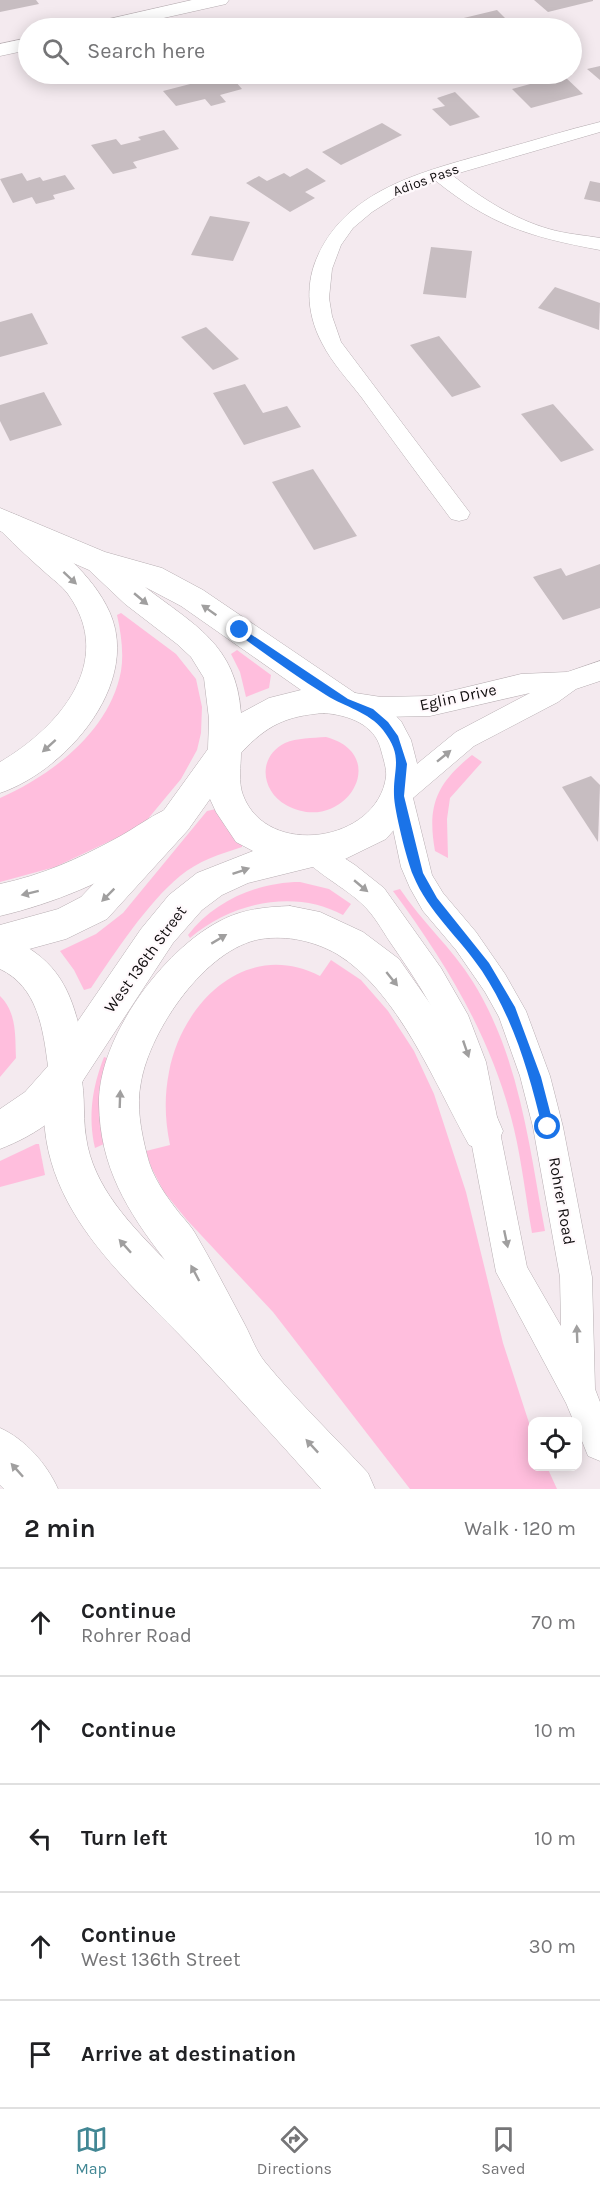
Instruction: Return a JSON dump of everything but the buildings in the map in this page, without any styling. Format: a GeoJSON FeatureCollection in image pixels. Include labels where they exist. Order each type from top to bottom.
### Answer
{"type":"FeatureCollection","features":[{"type":"Feature","properties":{"kind":"main road"},"geometry":{"type":"LineString","coordinates":[[139,18],[219,0]]}},
{"type":"Feature","properties":{"kind":"main road"},"geometry":{"type":"LineString","coordinates":[[0,50],[18,46]]}},
{"type":"Feature","properties":{"kind":"main road"},"geometry":{"type":"LineString","coordinates":[[6,521],[97,561],[150,576],[192,598],[291,667],[347,702],[369,711],[385,725],[395,739],[402,764],[399,795],[385,819],[363,838],[330,850],[312,853],[270,844],[253,833],[239,819],[229,804],[224,786],[227,714],[218,671],[206,651],[190,635],[146,604],[97,561]]}},
{"type":"Feature","properties":{"kind":"main road"},"geometry":{"type":"LineString","coordinates":[[0,779],[39,755],[74,722],[92,694],[102,661],[100,630],[85,595],[78,585],[6,521]]}},
{"type":"Feature","properties":{"kind":"main road"},"geometry":{"type":"LineString","coordinates":[[0,941],[66,923],[94,908],[176,820],[225,750],[249,723],[265,712],[283,705],[324,700],[347,702]]}},
{"type":"Feature","properties":{"kind":"main road"},"geometry":{"type":"LineString","coordinates":[[0,900],[38,892],[71,879],[131,849],[176,820]]}},
{"type":"Feature","properties":{"kind":"main road","name":"West 136th Street"},"geometry":{"type":"LineString","coordinates":[[0,1130],[34,1111],[65,1073],[168,922],[196,893],[245,869],[274,860],[312,853]]}},
{"type":"Feature","properties":{"kind":"main road"},"geometry":{"type":"LineString","coordinates":[[251,1381],[179,1244],[166,1230],[135,1184],[122,1137],[118,1100],[126,1057],[145,1020],[172,979],[192,958],[224,936],[252,924],[286,920],[323,928],[346,941],[383,968],[400,989],[424,1026],[483,1131]]}},
{"type":"Feature","properties":{"kind":"main road"},"geometry":{"type":"LineString","coordinates":[[0,951],[24,963],[47,988],[57,1014],[65,1073],[65,1138],[73,1168],[92,1204],[121,1241],[352,1489]]}},
{"type":"Feature","properties":{"kind":"main road"},"geometry":{"type":"LineString","coordinates":[[0,1451],[34,1489]]}},
{"type":"Feature","properties":{"kind":"street","name":"Adios Pass"},"geometry":{"type":"LineString","coordinates":[[459,513],[332,344],[322,323],[319,305],[318,286],[325,258],[339,231],[369,205],[404,186],[600,128]]}},
{"type":"Feature","properties":{"kind":"street"},"geometry":{"type":"LineString","coordinates":[[439,174],[495,213],[537,232],[600,244]]}},
{"type":"Feature","properties":{"kind":"street","name":"Eglin Drive"},"geometry":{"type":"LineString","coordinates":[[347,702],[381,707],[430,706],[521,684],[567,682],[600,671]]}},
{"type":"Feature","properties":{"kind":"street","name":"Eglin Drive"},"geometry":{"type":"LineString","coordinates":[[399,795],[465,739],[549,695],[567,682]]}},
{"type":"Feature","properties":{"kind":"street","name":"Rohrer Road"},"geometry":{"type":"LineString","coordinates":[[399,795],[418,874],[433,902],[471,947],[495,982],[511,1011],[535,1077],[548,1127],[576,1277],[579,1392]]}},
{"type":"Feature","properties":{"kind":"street","name":"Rohrer Road"},"geometry":{"type":"LineString","coordinates":[[312,853],[345,873],[374,897],[431,977],[458,1025],[471,1062],[512,1272],[579,1392],[600,1444]]}},
{"type":"Feature","properties":{"kind":"shaded area"},"geometry":{"type":"Polygon","coordinates":[[[121,613],[176,654],[196,679],[202,707],[201,733],[197,750],[181,779],[142,826],[55,867],[0,882],[0,798],[58,764],[92,731],[105,713],[115,693],[121,671],[122,643],[117,615],[121,613]]]}},
{"type":"Feature","properties":{"kind":"shaded area"},"geometry":{"type":"Polygon","coordinates":[[[237,650],[271,675],[269,688],[246,697],[240,672],[231,654],[237,650]]]}},
{"type":"Feature","properties":{"kind":"shaded area"},"geometry":{"type":"Polygon","coordinates":[[[326,737],[346,746],[356,760],[358,775],[353,790],[342,802],[326,810],[307,812],[286,805],[271,791],[267,783],[266,765],[270,757],[276,749],[290,741],[326,737]]]}},
{"type":"Feature","properties":{"kind":"shaded area"},"geometry":{"type":"Polygon","coordinates":[[[472,755],[482,762],[450,798],[447,819],[448,858],[435,851],[432,821],[434,808],[442,786],[472,755]]]}},
{"type":"Feature","properties":{"kind":"shaded area"},"geometry":{"type":"Polygon","coordinates":[[[216,809],[226,828],[242,844],[242,847],[202,862],[180,876],[132,929],[91,988],[84,990],[74,970],[60,951],[96,934],[123,913],[207,811],[216,809]]]}},
{"type":"Feature","properties":{"kind":"shaded area"},"geometry":{"type":"Polygon","coordinates":[[[300,882],[329,889],[351,904],[343,915],[304,902],[264,903],[224,916],[190,938],[188,935],[211,912],[238,896],[268,885],[300,882]]]}},
{"type":"Feature","properties":{"kind":"shaded area"},"geometry":{"type":"Polygon","coordinates":[[[400,889],[465,970],[489,1011],[502,1041],[521,1103],[545,1231],[532,1233],[514,1129],[505,1096],[481,1034],[432,946],[393,891],[400,889]]]}},
{"type":"Feature","properties":{"kind":"shaded area"},"geometry":{"type":"Polygon","coordinates":[[[331,960],[361,980],[388,1011],[414,1051],[434,1094],[466,1192],[503,1343],[528,1420],[528,1471],[549,1471],[557,1489],[410,1489],[273,1312],[187,1220],[164,1192],[151,1167],[146,1151],[170,1145],[166,1118],[166,1091],[176,1046],[188,1022],[203,1001],[222,984],[244,971],[267,965],[293,966],[320,976],[331,960]]]}},
{"type":"Feature","properties":{"kind":"shaded area"},"geometry":{"type":"Polygon","coordinates":[[[0,996],[12,1017],[16,1058],[0,1077],[0,996]]]}},
{"type":"Feature","properties":{"kind":"shaded area"},"geometry":{"type":"Polygon","coordinates":[[[104,1057],[107,1058],[103,1076],[104,1144],[95,1148],[92,1102],[104,1057]]]}},
{"type":"Feature","properties":{"kind":"shaded area"},"geometry":{"type":"Polygon","coordinates":[[[39,1144],[45,1175],[0,1187],[0,1161],[39,1144]]]}},
{"type":"Feature","properties":{"kind":"route"},"geometry":{"type":"LineString","coordinates":[[240,630],[308,679],[345,702],[369,711],[385,725],[395,739],[402,764],[399,796],[415,867],[433,902],[485,966],[511,1011],[535,1077],[548,1127]]}}]}
